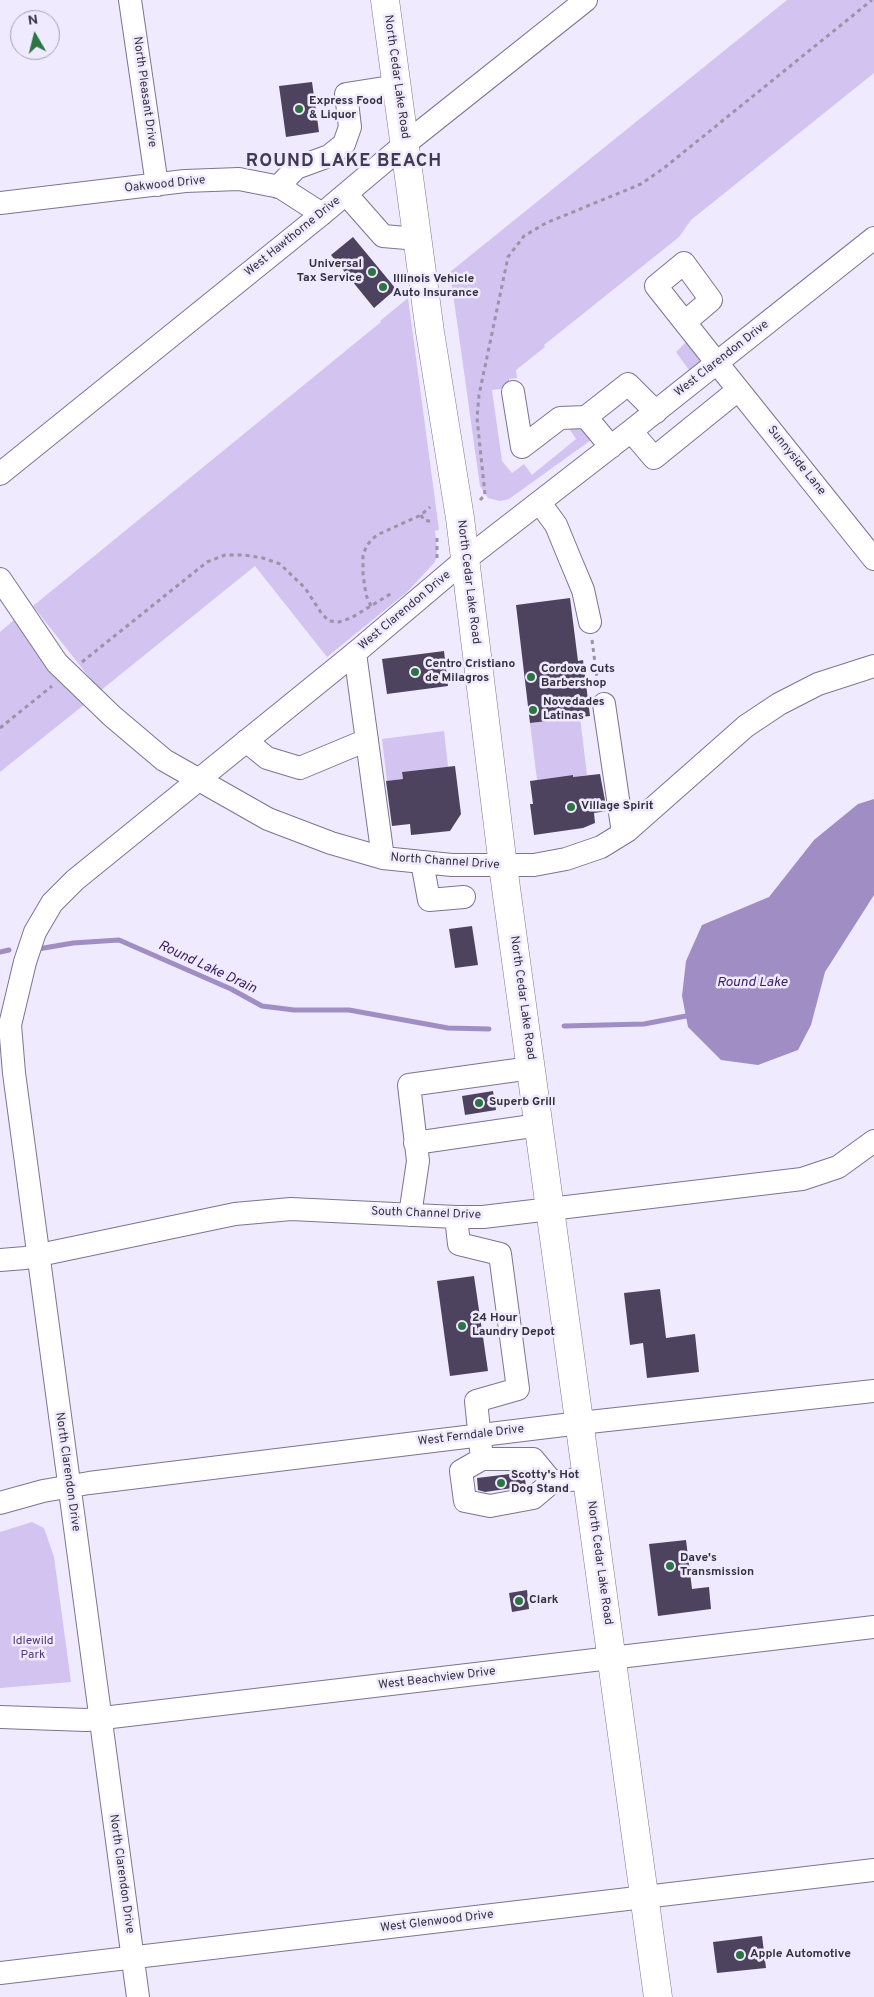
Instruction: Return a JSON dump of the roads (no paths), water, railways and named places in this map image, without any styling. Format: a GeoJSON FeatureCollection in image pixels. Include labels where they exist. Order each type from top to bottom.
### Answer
{"type":"FeatureCollection","features":[{"type":"Feature","properties":{"kind":"main road","name":"North Cedar Lake Road"},"geometry":{"type":"LineString","coordinates":[[385,0],[418,239],[466,559],[504,866],[658,1997]]}},
{"type":"Feature","properties":{"kind":"street","name":"North Pleasant Drive"},"geometry":{"type":"LineString","coordinates":[[130,0],[157,185]]}},
{"type":"Feature","properties":{"kind":"street","name":"West Hawthorne Drive"},"geometry":{"type":"LineString","coordinates":[[0,474],[322,214],[405,144],[586,0]]}},
{"type":"Feature","properties":{"kind":"street"},"geometry":{"type":"LineString","coordinates":[[278,187],[296,168],[329,156],[344,144],[350,128],[346,94],[397,86]]}},
{"type":"Feature","properties":{"kind":"street","name":"Oakwood Drive"},"geometry":{"type":"LineString","coordinates":[[0,203],[185,181],[239,179],[278,187],[322,214]]}},
{"type":"Feature","properties":{"kind":"street"},"geometry":{"type":"LineString","coordinates":[[346,194],[383,236],[418,239]]}},
{"type":"Feature","properties":{"kind":"street","name":"West Clarendon Drive"},"geometry":{"type":"LineString","coordinates":[[29,948],[34,932],[52,903],[75,880],[355,653],[466,559],[631,432],[874,238]]}},
{"type":"Feature","properties":{"kind":"street","name":"Sunnyside Lane"},"geometry":{"type":"LineString","coordinates":[[685,322],[874,559]]}},
{"type":"Feature","properties":{"kind":"street"},"geometry":{"type":"LineString","coordinates":[[513,392],[522,447],[560,418],[586,417],[628,384],[656,412]]}},
{"type":"Feature","properties":{"kind":"street"},"geometry":{"type":"LineString","coordinates":[[631,432],[654,458],[738,390]]}},
{"type":"Feature","properties":{"kind":"street"},"geometry":{"type":"LineString","coordinates":[[586,417],[611,447]]}},
{"type":"Feature","properties":{"kind":"street"},"geometry":{"type":"LineString","coordinates":[[540,503],[556,525],[583,590],[590,622]]}},
{"type":"Feature","properties":{"kind":"street","name":"North Channel Drive"},"geometry":{"type":"LineString","coordinates":[[0,579],[57,663],[112,716],[164,760],[268,819],[331,843],[383,858],[452,865],[534,865],[566,859],[601,847],[623,833],[746,726],[779,704],[818,684],[874,666]]}},
{"type":"Feature","properties":{"kind":"street"},"geometry":{"type":"LineString","coordinates":[[355,653],[383,858]]}},
{"type":"Feature","properties":{"kind":"street"},"geometry":{"type":"LineString","coordinates":[[604,704],[623,833]]}},
{"type":"Feature","properties":{"kind":"street"},"geometry":{"type":"LineString","coordinates":[[246,741],[267,758],[300,768],[367,740]]}},
{"type":"Feature","properties":{"kind":"street"},"geometry":{"type":"LineString","coordinates":[[422,862],[428,900],[464,897]]}},
{"type":"Feature","properties":{"kind":"street","name":"North Clarendon Drive"},"geometry":{"type":"LineString","coordinates":[[29,948],[10,1025],[14,1074],[138,1997]]}},
{"type":"Feature","properties":{"kind":"street"},"geometry":{"type":"LineString","coordinates":[[410,1215],[418,1161],[409,1085],[531,1068]]}},
{"type":"Feature","properties":{"kind":"street"},"geometry":{"type":"LineString","coordinates":[[415,1142],[539,1125]]}},
{"type":"Feature","properties":{"kind":"street","name":"South Channel Drive"},"geometry":{"type":"LineString","coordinates":[[0,1260],[38,1255],[234,1214],[291,1209],[483,1217],[802,1179],[838,1167],[874,1141]]}},
{"type":"Feature","properties":{"kind":"street"},"geometry":{"type":"LineString","coordinates":[[456,1217],[459,1244],[500,1254],[518,1389],[476,1401],[482,1459]]}},
{"type":"Feature","properties":{"kind":"street","name":"West Ferndale Drive"},"geometry":{"type":"LineString","coordinates":[[0,1503],[69,1486],[580,1423],[874,1391]]}},
{"type":"Feature","properties":{"kind":"street"},"geometry":{"type":"LineString","coordinates":[[552,1482],[533,1458],[482,1459],[461,1471],[465,1502],[490,1506],[533,1498],[552,1482],[587,1478]]}},
{"type":"Feature","properties":{"kind":"street","name":"West Beachview Drive"},"geometry":{"type":"LineString","coordinates":[[0,1717],[37,1720],[100,1719],[874,1627]]}},
{"type":"Feature","properties":{"kind":"street","name":"West Glenwood Drive"},"geometry":{"type":"LineString","coordinates":[[0,1973],[874,1870]]}},
{"type":"Feature","properties":{"kind":"water","name":"Round Lake"},"geometry":{"type":"Polygon","coordinates":[[[874,799],[874,895],[825,972],[811,1025],[798,1050],[758,1065],[721,1060],[688,1027],[682,996],[686,961],[702,925],[769,897],[814,840],[858,804],[874,799]]]}},
{"type":"Feature","properties":{"kind":"waterway","name":"Round Lake Drain"},"geometry":{"type":"LineString","coordinates":[[38,949],[73,943],[119,940],[231,989],[262,1006],[294,1010],[349,1010],[448,1028],[489,1029]]}},
{"type":"Feature","properties":{"kind":"waterway","name":"Round Lake Drain"},"geometry":{"type":"LineString","coordinates":[[0,952],[9,950]]}},
{"type":"Feature","properties":{"kind":"waterway","name":"Round Lake Drain"},"geometry":{"type":"LineString","coordinates":[[564,1026],[644,1024],[686,1016]]}},
{"type":"Feature","properties":{"kind":"place","name":"Express Food & Liquor"},"geometry":{"type":"Point","coordinates":[299,109]}},
{"type":"Feature","properties":{"kind":"place","name":"Universal Tax Service"},"geometry":{"type":"Point","coordinates":[372,272]}},
{"type":"Feature","properties":{"kind":"place","name":"Illinois Vehicle Auto Insurance"},"geometry":{"type":"Point","coordinates":[383,287]}},
{"type":"Feature","properties":{"kind":"place","name":"Centro Cristiano de Milagros"},"geometry":{"type":"Point","coordinates":[415,672]}},
{"type":"Feature","properties":{"kind":"place","name":"Cordova Cuts Barbershop"},"geometry":{"type":"Point","coordinates":[531,677]}},
{"type":"Feature","properties":{"kind":"place","name":"Novedades Latinas"},"geometry":{"type":"Point","coordinates":[533,710]}},
{"type":"Feature","properties":{"kind":"place","name":"Village Spirit"},"geometry":{"type":"Point","coordinates":[571,807]}},
{"type":"Feature","properties":{"kind":"place","name":"Superb Grill"},"geometry":{"type":"Point","coordinates":[479,1103]}},
{"type":"Feature","properties":{"kind":"place","name":"24 Hour Laundry Depot"},"geometry":{"type":"Point","coordinates":[462,1326]}},
{"type":"Feature","properties":{"kind":"place","name":"Scotty's Hot Dog Stand"},"geometry":{"type":"Point","coordinates":[501,1483]}},
{"type":"Feature","properties":{"kind":"place","name":"Dave's Transmission"},"geometry":{"type":"Point","coordinates":[670,1566]}},
{"type":"Feature","properties":{"kind":"place","name":"Clark"},"geometry":{"type":"Point","coordinates":[519,1601]}},
{"type":"Feature","properties":{"kind":"place","name":"Apple Automotive"},"geometry":{"type":"Point","coordinates":[740,1955]}},
{"type":"Feature","properties":{"kind":"district","name":"ROUND LAKE BEACH"},"geometry":{"type":"Point","coordinates":[344,162]}},
{"type":"Feature","properties":{"kind":"park label","name":"Idlewild Park"},"geometry":{"type":"Point","coordinates":[33,1649]}}]}
